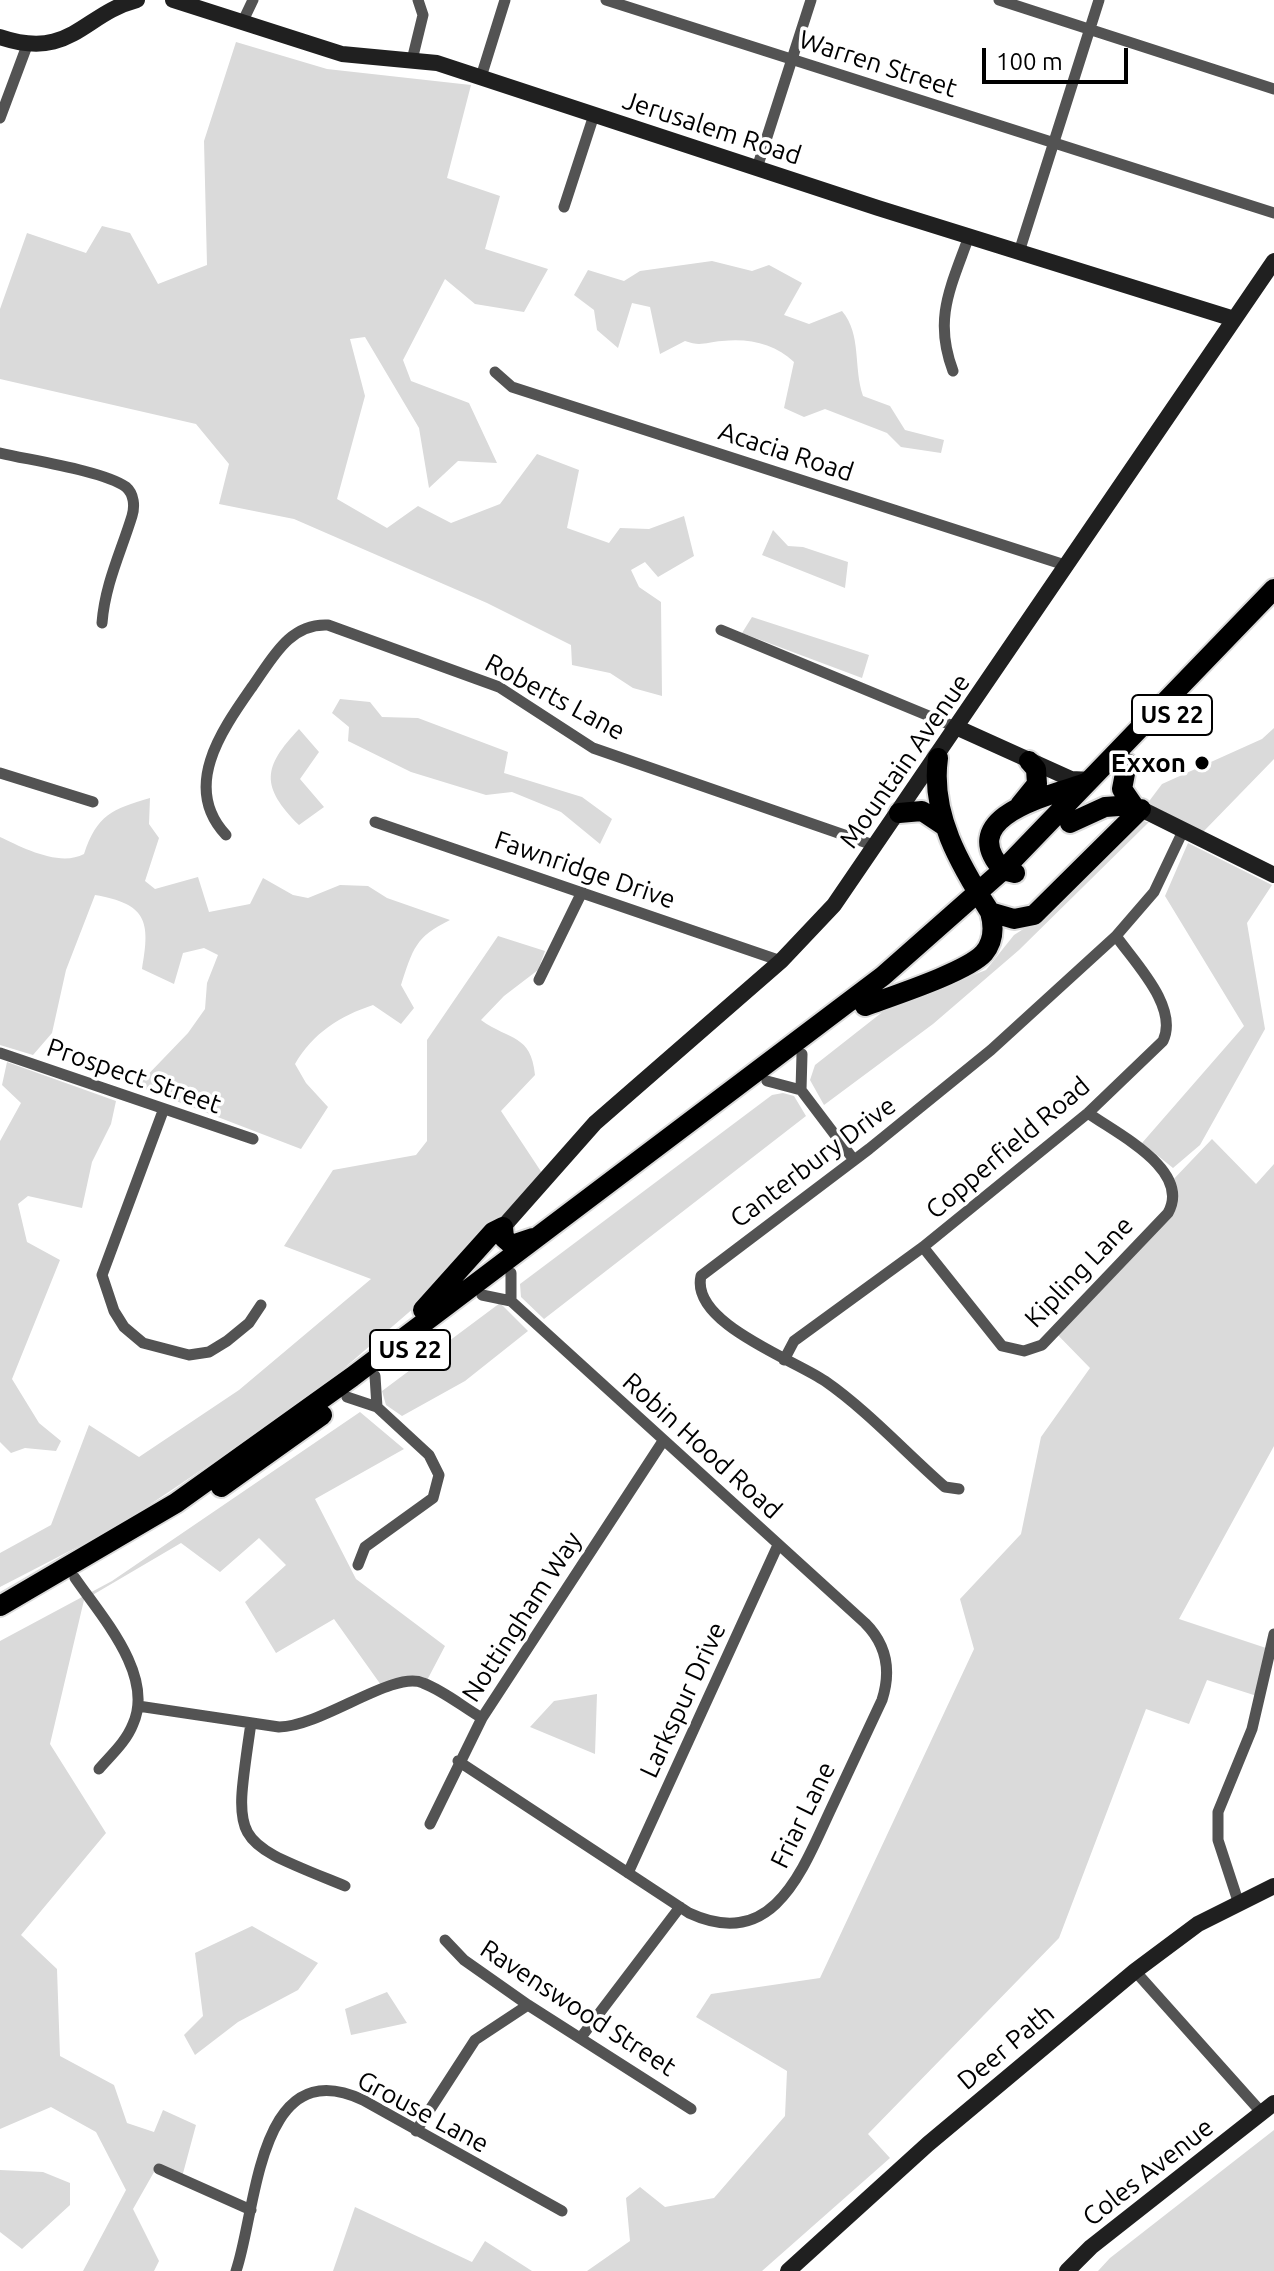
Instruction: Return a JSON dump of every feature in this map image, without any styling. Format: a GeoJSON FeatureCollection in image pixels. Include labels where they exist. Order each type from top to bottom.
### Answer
{"type":"FeatureCollection","features":[{"type":"Feature","properties":{"kind":"highway","name":"US 22"},"geometry":{"type":"LineString","coordinates":[[0,1606],[176,1503],[350,1387],[375,1376],[865,1006],[985,903],[1093,780],[1274,589]]}},
{"type":"Feature","properties":{"kind":"highway","name":"US 22"},"geometry":{"type":"LineString","coordinates":[[1012,870],[1070,823],[1274,607]]}},
{"type":"Feature","properties":{"kind":"highway"},"geometry":{"type":"LineString","coordinates":[[865,1006],[975,961],[991,940],[993,924],[985,903],[943,825],[934,784],[938,758]]}},
{"type":"Feature","properties":{"kind":"highway"},"geometry":{"type":"LineString","coordinates":[[1017,807],[1037,784],[1036,769],[1029,761]]}},
{"type":"Feature","properties":{"kind":"highway"},"geometry":{"type":"LineString","coordinates":[[1127,763],[1122,789],[1137,807]]}},
{"type":"Feature","properties":{"kind":"highway"},"geometry":{"type":"LineString","coordinates":[[1012,870],[992,853],[992,830],[1002,816],[1017,807],[1093,780]]}},
{"type":"Feature","properties":{"kind":"highway"},"geometry":{"type":"LineString","coordinates":[[1070,823],[1105,807],[1137,807]]}},
{"type":"Feature","properties":{"kind":"highway"},"geometry":{"type":"LineString","coordinates":[[985,903],[1014,919],[1034,915],[1137,807]]}},
{"type":"Feature","properties":{"kind":"highway"},"geometry":{"type":"LineString","coordinates":[[899,813],[922,811],[943,825]]}},
{"type":"Feature","properties":{"kind":"highway","name":"US 22"},"geometry":{"type":"LineString","coordinates":[[0,1620],[201,1501],[540,1235],[985,903]]}},
{"type":"Feature","properties":{"kind":"highway"},"geometry":{"type":"LineString","coordinates":[[350,1387],[442,1292],[493,1232],[503,1227],[504,1238],[512,1245],[540,1235]]}},
{"type":"Feature","properties":{"kind":"street"},"geometry":{"type":"LineString","coordinates":[[0,37],[28,43],[58,40],[78,34],[117,7],[137,0]]}},
{"type":"Feature","properties":{"kind":"street","name":"Jerusalem Road"},"geometry":{"type":"LineString","coordinates":[[173,0],[342,54],[437,63],[1234,319]]}},
{"type":"Feature","properties":{"kind":"street"},"geometry":{"type":"LineString","coordinates":[[242,23],[253,0]]}},
{"type":"Feature","properties":{"kind":"street"},"geometry":{"type":"LineString","coordinates":[[412,60],[423,15],[418,0]]}},
{"type":"Feature","properties":{"kind":"street"},"geometry":{"type":"LineString","coordinates":[[481,77],[505,0]]}},
{"type":"Feature","properties":{"kind":"street","name":"Warren Street"},"geometry":{"type":"LineString","coordinates":[[606,0],[1274,213]]}},
{"type":"Feature","properties":{"kind":"street"},"geometry":{"type":"LineString","coordinates":[[757,168],[811,0]]}},
{"type":"Feature","properties":{"kind":"street"},"geometry":{"type":"LineString","coordinates":[[999,0],[1274,89]]}},
{"type":"Feature","properties":{"kind":"street"},"geometry":{"type":"LineString","coordinates":[[1019,252],[1099,0]]}},
{"type":"Feature","properties":{"kind":"street"},"geometry":{"type":"LineString","coordinates":[[0,118],[28,43]]}},
{"type":"Feature","properties":{"kind":"street"},"geometry":{"type":"LineString","coordinates":[[564,207],[594,115]]}},
{"type":"Feature","properties":{"kind":"street"},"geometry":{"type":"LineString","coordinates":[[953,371],[943,339],[942,314],[969,236]]}},
{"type":"Feature","properties":{"kind":"street","name":"Mountain Avenue"},"geometry":{"type":"LineString","coordinates":[[503,1227],[595,1123],[781,961],[827,913],[938,758],[1274,261]]}},
{"type":"Feature","properties":{"kind":"street","name":"Acacia Road"},"geometry":{"type":"LineString","coordinates":[[495,372],[512,387],[1068,566]]}},
{"type":"Feature","properties":{"kind":"street"},"geometry":{"type":"LineString","coordinates":[[0,454],[107,479],[127,488],[133,496],[133,513],[111,571],[102,623]]}},
{"type":"Feature","properties":{"kind":"street","name":"Roberts Lane"},"geometry":{"type":"LineString","coordinates":[[226,835],[208,804],[206,783],[211,752],[226,724],[281,648],[304,628],[328,625],[499,687],[593,748],[876,846]]}},
{"type":"Feature","properties":{"kind":"street"},"geometry":{"type":"LineString","coordinates":[[721,630],[958,728],[1071,779],[1093,780]]}},
{"type":"Feature","properties":{"kind":"street"},"geometry":{"type":"LineString","coordinates":[[0,773],[93,802]]}},
{"type":"Feature","properties":{"kind":"street"},"geometry":{"type":"LineString","coordinates":[[1137,807],[1274,875]]}},
{"type":"Feature","properties":{"kind":"street","name":"Fawnridge Drive"},"geometry":{"type":"LineString","coordinates":[[375,822],[781,961]]}},
{"type":"Feature","properties":{"kind":"street","name":"Canterbury Drive"},"geometry":{"type":"LineString","coordinates":[[959,1489],[945,1487],[825,1381],[749,1340],[709,1307],[699,1292],[701,1276],[854,1160],[991,1050],[1116,936],[1154,892],[1183,831]]}},
{"type":"Feature","properties":{"kind":"street"},"geometry":{"type":"LineString","coordinates":[[539,980],[582,892]]}},
{"type":"Feature","properties":{"kind":"street","name":"Copperfield Road"},"geometry":{"type":"LineString","coordinates":[[784,1360],[794,1341],[923,1247],[1088,1113],[1158,1047],[1168,1027],[1162,1004],[1116,936]]}},
{"type":"Feature","properties":{"kind":"street","name":"Prospect Street"},"geometry":{"type":"LineString","coordinates":[[0,1053],[163,1111],[253,1139]]}},
{"type":"Feature","properties":{"kind":"street"},"geometry":{"type":"LineString","coordinates":[[801,1090],[802,1054]]}},
{"type":"Feature","properties":{"kind":"street"},"geometry":{"type":"LineString","coordinates":[[767,1081],[801,1090],[854,1160]]}},
{"type":"Feature","properties":{"kind":"street"},"geometry":{"type":"LineString","coordinates":[[163,1111],[102,1275],[114,1311],[124,1327],[143,1343],[189,1355],[209,1352],[227,1341],[249,1323],[261,1305]]}},
{"type":"Feature","properties":{"kind":"street","name":"Kipling Lane"},"geometry":{"type":"LineString","coordinates":[[923,1247],[1002,1346],[1024,1351],[1042,1345],[1168,1213],[1173,1200],[1173,1185],[1162,1167],[1088,1113]]}},
{"type":"Feature","properties":{"kind":"street"},"geometry":{"type":"LineString","coordinates":[[482,1295],[511,1301],[511,1273]]}},
{"type":"Feature","properties":{"kind":"street","name":"Robin Hood Road"},"geometry":{"type":"LineString","coordinates":[[511,1301],[865,1623]]}},
{"type":"Feature","properties":{"kind":"street"},"geometry":{"type":"LineString","coordinates":[[375,1376],[377,1407]]}},
{"type":"Feature","properties":{"kind":"street"},"geometry":{"type":"LineString","coordinates":[[350,1387],[377,1407],[429,1455],[436,1465],[438,1483],[425,1505],[365,1547],[358,1565]]}},
{"type":"Feature","properties":{"kind":"street","name":"Nottingham Way"},"geometry":{"type":"LineString","coordinates":[[430,1824],[458,1761],[482,1718],[663,1441]]}},
{"type":"Feature","properties":{"kind":"street","name":"Larkspur Drive"},"geometry":{"type":"LineString","coordinates":[[628,1873],[778,1545]]}},
{"type":"Feature","properties":{"kind":"street"},"geometry":{"type":"LineString","coordinates":[[75,1578],[131,1665],[138,1706],[124,1740],[99,1769]]}},
{"type":"Feature","properties":{"kind":"street","name":"Friar Lane"},"geometry":{"type":"LineString","coordinates":[[458,1761],[680,1907],[706,1919],[739,1921],[770,1909],[794,1886],[886,1687],[887,1666],[882,1646],[865,1623]]}},
{"type":"Feature","properties":{"kind":"street"},"geometry":{"type":"LineString","coordinates":[[1239,1904],[1218,1840],[1218,1812],[1252,1729],[1274,1634]]}},
{"type":"Feature","properties":{"kind":"street"},"geometry":{"type":"LineString","coordinates":[[138,1706],[299,1727],[390,1684],[414,1681],[482,1718]]}},
{"type":"Feature","properties":{"kind":"street"},"geometry":{"type":"LineString","coordinates":[[251,1723],[240,1801],[246,1833],[272,1856],[345,1886]]}},
{"type":"Feature","properties":{"kind":"street","name":"Deer Path"},"geometry":{"type":"LineString","coordinates":[[788,2271],[928,2144],[1135,1971],[1198,1924],[1274,1886]]}},
{"type":"Feature","properties":{"kind":"street"},"geometry":{"type":"LineString","coordinates":[[582,2036],[680,1907]]}},
{"type":"Feature","properties":{"kind":"street","name":"Ravenswood Street"},"geometry":{"type":"LineString","coordinates":[[445,1940],[464,1960],[528,2005],[582,2036],[691,2109]]}},
{"type":"Feature","properties":{"kind":"street"},"geometry":{"type":"LineString","coordinates":[[1135,1971],[1268,2108]]}},
{"type":"Feature","properties":{"kind":"street"},"geometry":{"type":"LineString","coordinates":[[416,2131],[475,2040],[528,2005]]}},
{"type":"Feature","properties":{"kind":"street","name":"Grouse Lane"},"geometry":{"type":"LineString","coordinates":[[236,2271],[269,2136],[281,2116],[305,2096],[330,2091],[349,2094],[562,2211]]}},
{"type":"Feature","properties":{"kind":"street","name":"Coles Avenue"},"geometry":{"type":"LineString","coordinates":[[1067,2271],[1091,2247],[1268,2108]]}},
{"type":"Feature","properties":{"kind":"street"},"geometry":{"type":"LineString","coordinates":[[159,2169],[251,2210]]}},
{"type":"Feature","properties":{"kind":"shaded area"},"geometry":{"type":"Polygon","coordinates":[[[236,42],[327,69],[471,85],[447,178],[500,196],[485,249],[548,269],[524,312],[475,304],[445,279],[403,360],[411,381],[469,403],[497,463],[458,461],[429,488],[419,428],[365,337],[350,339],[365,396],[337,499],[387,528],[418,506],[451,523],[500,504],[537,454],[579,470],[567,528],[609,543],[620,528],[649,529],[684,516],[694,556],[658,577],[645,562],[631,570],[639,587],[661,602],[662,696],[633,688],[610,673],[572,665],[571,645],[487,603],[294,519],[219,504],[229,464],[196,424],[0,379],[0,309],[27,233],[86,253],[102,226],[130,233],[158,284],[207,265],[204,141],[236,42]]]}},
{"type":"Feature","properties":{"kind":"shaded area"},"geometry":{"type":"Polygon","coordinates":[[[712,261],[752,271],[769,265],[802,283],[784,315],[809,324],[842,311],[855,341],[863,396],[890,406],[905,430],[944,440],[941,453],[901,447],[887,433],[825,409],[804,417],[784,408],[794,362],[770,347],[742,340],[700,344],[685,341],[660,354],[650,307],[632,303],[618,348],[597,330],[594,310],[574,295],[588,270],[624,281],[640,271],[712,261]]]}},
{"type":"Feature","properties":{"kind":"shaded area"},"geometry":{"type":"Polygon","coordinates":[[[773,530],[788,546],[803,547],[848,562],[845,588],[762,555],[773,530]]]}},
{"type":"Feature","properties":{"kind":"shaded area"},"geometry":{"type":"Polygon","coordinates":[[[752,617],[869,655],[862,678],[742,633],[752,617]]]}},
{"type":"Feature","properties":{"kind":"shaded area"},"geometry":{"type":"Polygon","coordinates":[[[340,699],[370,702],[382,717],[418,718],[508,752],[504,773],[582,797],[612,819],[600,844],[561,812],[512,792],[486,795],[411,772],[348,741],[349,727],[332,713],[340,699]]]}},
{"type":"Feature","properties":{"kind":"shaded area"},"geometry":{"type":"Polygon","coordinates":[[[1274,728],[1274,759],[1203,832],[1147,804],[1162,784],[1262,739],[1274,728]]]}},
{"type":"Feature","properties":{"kind":"shaded area"},"geometry":{"type":"Polygon","coordinates":[[[299,729],[319,752],[300,779],[324,807],[299,825],[277,799],[271,777],[278,755],[299,729]]]}},
{"type":"Feature","properties":{"kind":"shaded area"},"geometry":{"type":"Polygon","coordinates":[[[150,798],[149,824],[159,838],[145,881],[155,889],[198,877],[209,912],[250,904],[263,878],[293,895],[308,898],[340,885],[368,886],[387,898],[450,920],[429,932],[413,953],[401,985],[414,1008],[401,1024],[373,1005],[339,1020],[302,1053],[295,1064],[306,1083],[328,1107],[301,1149],[137,1086],[188,1033],[205,1009],[207,983],[218,955],[204,948],[183,953],[174,984],[142,969],[145,926],[135,909],[125,903],[95,895],[66,970],[52,1033],[33,1055],[0,1045],[0,837],[53,857],[74,857],[84,854],[94,830],[108,816],[125,806],[150,798]]]}},
{"type":"Feature","properties":{"kind":"shaded area"},"geometry":{"type":"Polygon","coordinates":[[[1138,822],[1149,822],[1019,950],[933,1024],[824,1105],[810,1080],[815,1065],[885,1010],[986,970],[1014,935],[1039,919],[1138,822]]]}},
{"type":"Feature","properties":{"kind":"shaded area"},"geometry":{"type":"Polygon","coordinates":[[[1188,843],[1272,885],[1247,923],[1265,1029],[1200,1145],[1173,1168],[1142,1143],[1244,1026],[1165,896],[1188,843]]]}},
{"type":"Feature","properties":{"kind":"shaded area"},"geometry":{"type":"Polygon","coordinates":[[[498,936],[545,951],[538,970],[504,996],[481,1020],[524,1045],[533,1062],[535,1075],[501,1111],[542,1173],[437,1288],[313,1395],[118,1526],[0,1587],[0,1553],[51,1525],[89,1425],[139,1457],[239,1390],[371,1279],[284,1246],[333,1170],[416,1155],[427,1141],[427,1040],[498,936]]]}},
{"type":"Feature","properties":{"kind":"shaded area"},"geometry":{"type":"Polygon","coordinates":[[[7,1062],[116,1101],[111,1124],[92,1162],[82,1208],[28,1196],[18,1204],[27,1242],[60,1260],[12,1379],[39,1423],[61,1441],[56,1451],[25,1448],[11,1453],[0,1442],[0,1141],[21,1103],[2,1085],[7,1062]]]}},
{"type":"Feature","properties":{"kind":"shaded area"},"geometry":{"type":"Polygon","coordinates":[[[783,1093],[794,1096],[806,1116],[544,1319],[521,1297],[520,1284],[772,1095],[783,1093]]]}},
{"type":"Feature","properties":{"kind":"shaded area"},"geometry":{"type":"Polygon","coordinates":[[[1212,1139],[1256,1184],[1274,1164],[1274,1446],[1179,1619],[1269,1649],[1260,1697],[1207,1680],[1189,1724],[1146,1709],[1059,1938],[868,2134],[890,2158],[762,2271],[587,2271],[630,2241],[626,2198],[640,2187],[665,2207],[714,2198],[785,2116],[787,2071],[696,2017],[711,1994],[820,1978],[974,1649],[960,1599],[1021,1534],[1041,1437],[1090,1368],[1051,1328],[1167,1211],[1169,1184],[1212,1139]]]}},
{"type":"Feature","properties":{"kind":"shaded area"},"geometry":{"type":"Polygon","coordinates":[[[500,1303],[528,1331],[465,1381],[402,1416],[386,1405],[382,1391],[500,1303]]]}},
{"type":"Feature","properties":{"kind":"shaded area"},"geometry":{"type":"Polygon","coordinates":[[[360,1412],[404,1449],[315,1499],[356,1579],[445,1646],[424,1686],[381,1685],[334,1619],[276,1653],[245,1602],[286,1565],[259,1538],[220,1572],[181,1543],[84,1600],[50,1744],[106,1833],[21,1935],[57,1969],[60,2056],[114,2085],[127,2123],[154,2132],[163,2110],[196,2125],[182,2177],[158,2165],[133,2209],[159,2261],[154,2271],[83,2271],[126,2190],[96,2132],[51,2107],[0,2129],[0,1641],[112,1581],[360,1412]]]}},
{"type":"Feature","properties":{"kind":"shaded area"},"geometry":{"type":"Polygon","coordinates":[[[597,1694],[595,1754],[530,1727],[554,1701],[597,1694]]]}},
{"type":"Feature","properties":{"kind":"shaded area"},"geometry":{"type":"Polygon","coordinates":[[[252,1926],[318,1963],[298,1990],[238,2022],[195,2055],[184,2035],[203,2016],[195,1953],[252,1926]]]}},
{"type":"Feature","properties":{"kind":"shaded area"},"geometry":{"type":"Polygon","coordinates":[[[387,1992],[407,2023],[351,2035],[345,2009],[387,1992]]]}},
{"type":"Feature","properties":{"kind":"shaded area"},"geometry":{"type":"Polygon","coordinates":[[[1274,2130],[1274,2271],[1098,2271],[1110,2258],[1274,2130]]]}},
{"type":"Feature","properties":{"kind":"shaded area"},"geometry":{"type":"Polygon","coordinates":[[[0,2170],[43,2172],[70,2183],[70,2205],[22,2249],[0,2232],[0,2170]]]}},
{"type":"Feature","properties":{"kind":"shaded area"},"geometry":{"type":"Polygon","coordinates":[[[355,2207],[472,2262],[485,2241],[532,2271],[333,2271],[355,2207]]]}},
{"type":"Feature","properties":{"kind":"place","name":"Exxon"},"geometry":{"type":"Point","coordinates":[1202,763]}}]}
